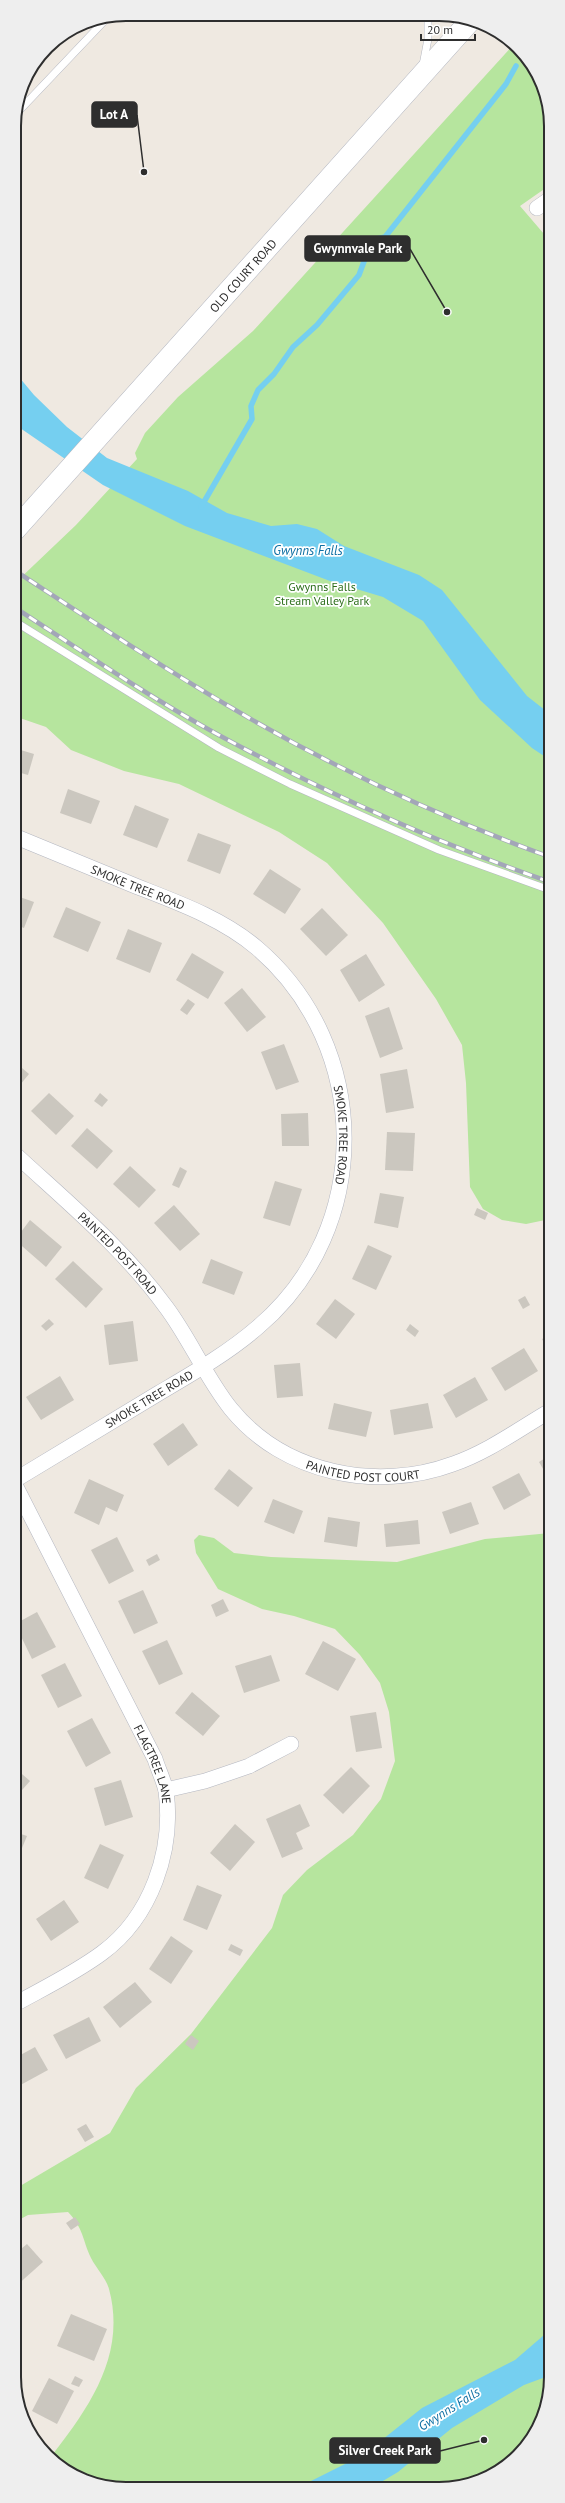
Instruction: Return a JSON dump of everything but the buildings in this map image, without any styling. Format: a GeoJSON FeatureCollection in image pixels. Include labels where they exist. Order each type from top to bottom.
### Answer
{"type":"FeatureCollection","features":[{"type":"Feature","properties":{"kind":"main road","name":"OLD COURT ROAD"},"geometry":{"type":"LineString","coordinates":[[21,523],[466,25]]}},
{"type":"Feature","properties":{"kind":"street"},"geometry":{"type":"LineString","coordinates":[[537,208],[544,203]]}},
{"type":"Feature","properties":{"kind":"street","name":"SMOKE TREE ROAD"},"geometry":{"type":"LineString","coordinates":[[21,839],[184,905],[226,927],[256,947],[287,978],[310,1010],[327,1046],[338,1076],[343,1112],[344,1152],[341,1185],[332,1218],[302,1280],[280,1306],[259,1327],[203,1366],[21,1476]]}},
{"type":"Feature","properties":{"kind":"street","name":"PAINTED POST ROAD"},"geometry":{"type":"LineString","coordinates":[[21,1159],[105,1235],[134,1266],[167,1308],[203,1366]]}},
{"type":"Feature","properties":{"kind":"street","name":"PAINTED POST COURT"},"geometry":{"type":"LineString","coordinates":[[203,1366],[231,1409],[252,1431],[274,1447],[300,1460],[331,1472],[362,1476],[395,1477],[426,1473],[454,1464],[477,1454],[544,1415]]}},
{"type":"Feature","properties":{"kind":"street","name":"FLAGTREE LANE"},"geometry":{"type":"LineString","coordinates":[[21,1497],[144,1736],[166,1790],[167,1818],[164,1850],[151,1896],[138,1915],[102,1953],[21,2000]]}},
{"type":"Feature","properties":{"kind":"street"},"geometry":{"type":"LineString","coordinates":[[166,1790],[205,1781],[249,1766],[291,1744]]}},
{"type":"Feature","properties":{"kind":"lane"},"geometry":{"type":"LineString","coordinates":[[421,74],[428,38],[428,21]]}},
{"type":"Feature","properties":{"kind":"lane"},"geometry":{"type":"LineString","coordinates":[[23,107],[102,24]]}},
{"type":"Feature","properties":{"kind":"lane"},"geometry":{"type":"LineString","coordinates":[[21,625],[219,748],[290,784],[439,850],[544,888]]}},
{"type":"Feature","properties":{"kind":"green space","name":"Gwynns Falls Stream Valley Park"},"geometry":{"type":"Polygon","coordinates":[[[510,49],[526,67],[536,86],[543,112],[544,126],[544,189],[520,206],[544,234],[544,1220],[526,1224],[502,1220],[483,1209],[470,1187],[466,1083],[462,1045],[436,999],[383,923],[327,863],[279,832],[179,784],[124,771],[71,750],[46,727],[21,718],[21,577],[76,525],[137,459],[135,453],[145,433],[178,397],[253,331],[510,49]]]}},
{"type":"Feature","properties":{"kind":"green space"},"geometry":{"type":"Polygon","coordinates":[[[544,1534],[544,2384],[542,2398],[536,2417],[530,2430],[518,2446],[498,2464],[479,2474],[453,2481],[119,2482],[105,2480],[86,2474],[73,2468],[54,2453],[90,2401],[108,2359],[113,2337],[113,2313],[109,2289],[106,2281],[91,2258],[80,2229],[68,2212],[28,2215],[21,2219],[21,2185],[110,2133],[136,2088],[191,2034],[272,1928],[283,1895],[307,1870],[353,1835],[381,1799],[395,1761],[389,1712],[380,1683],[360,1655],[335,1629],[294,1616],[262,1609],[218,1589],[196,1553],[194,1540],[199,1535],[214,1538],[234,1553],[271,1557],[397,1562],[485,1539],[544,1534]]]}},
{"type":"Feature","properties":{"kind":"water","name":"Gwynns Falls"},"geometry":{"type":"Polygon","coordinates":[[[21,379],[34,395],[67,427],[107,458],[188,491],[227,513],[271,526],[297,524],[317,529],[344,546],[419,575],[442,590],[527,696],[544,709],[544,756],[532,748],[480,700],[423,621],[383,597],[330,581],[185,526],[103,485],[21,428],[21,379]]]}},
{"type":"Feature","properties":{"kind":"water","name":"Gwynns Falls"},"geometry":{"type":"Polygon","coordinates":[[[544,2335],[544,2378],[524,2385],[452,2428],[398,2472],[381,2482],[309,2482],[363,2455],[422,2408],[515,2360],[544,2335]]]}},
{"type":"Feature","properties":{"kind":"waterway"},"geometry":{"type":"LineString","coordinates":[[201,507],[252,419],[251,406],[258,390],[274,374],[293,347],[317,325],[359,275],[372,240],[385,237],[506,84],[516,66]]}},
{"type":"Feature","properties":{"kind":"railway"},"geometry":{"type":"LineString","coordinates":[[21,575],[177,675],[270,730],[309,751],[428,808],[509,842],[544,855]]}},
{"type":"Feature","properties":{"kind":"railway"},"geometry":{"type":"LineString","coordinates":[[21,612],[113,672],[215,733],[256,755],[380,815],[464,850],[544,880]]}},
{"type":"Feature","properties":{"kind":"place","name":"Lot A"},"geometry":{"type":"Point","coordinates":[144,172]}},
{"type":"Feature","properties":{"kind":"place","name":"Gwynnvale Park"},"geometry":{"type":"Point","coordinates":[447,312]}},
{"type":"Feature","properties":{"kind":"place","name":"Silver Creek Park"},"geometry":{"type":"Point","coordinates":[484,2440]}}]}
